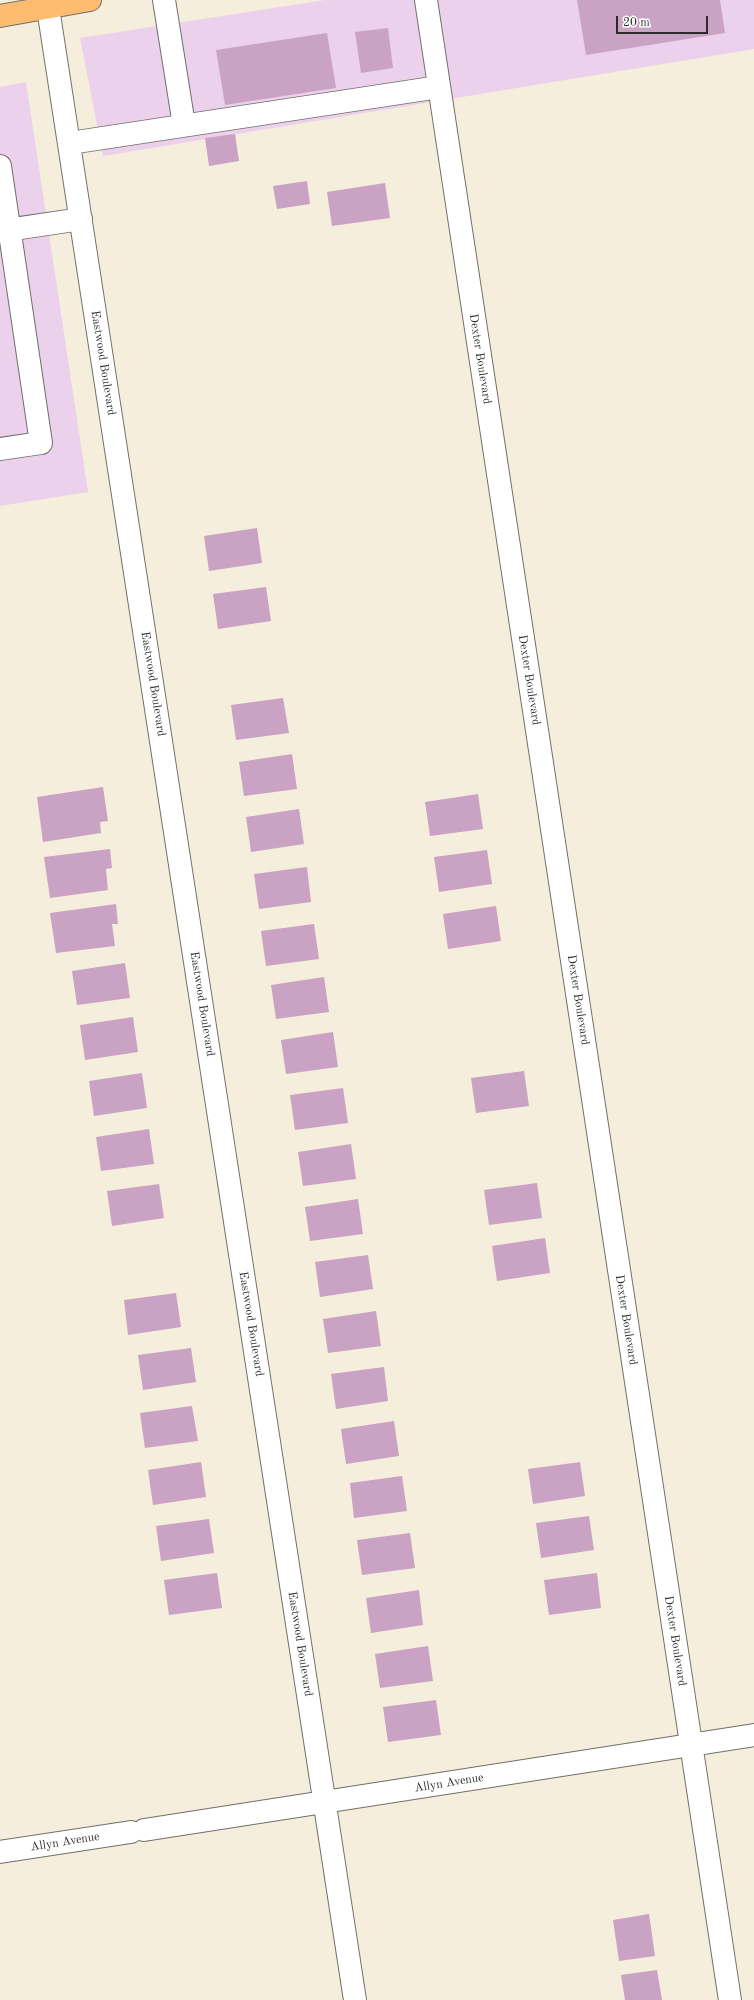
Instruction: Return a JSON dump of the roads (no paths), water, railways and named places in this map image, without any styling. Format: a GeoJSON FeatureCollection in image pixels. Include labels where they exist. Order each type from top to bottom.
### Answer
{"type":"FeatureCollection","features":[{"type":"Feature","properties":{"kind":"highway"},"geometry":{"type":"LineString","coordinates":[[0,16],[90,0]]}},
{"type":"Feature","properties":{"kind":"street"},"geometry":{"type":"LineString","coordinates":[[164,0],[184,125]]}},
{"type":"Feature","properties":{"kind":"street","name":"Dexter Boulevard"},"geometry":{"type":"LineString","coordinates":[[426,0],[730,2000]]}},
{"type":"Feature","properties":{"kind":"street","name":"Eastwood Boulevard"},"geometry":{"type":"LineString","coordinates":[[48,8],[355,2000]]}},
{"type":"Feature","properties":{"kind":"street"},"geometry":{"type":"LineString","coordinates":[[70,143],[439,87]]}},
{"type":"Feature","properties":{"kind":"street"},"geometry":{"type":"LineString","coordinates":[[0,166],[4,230],[41,443],[0,449]]}},
{"type":"Feature","properties":{"kind":"street"},"geometry":{"type":"LineString","coordinates":[[4,230],[81,219]]}},
{"type":"Feature","properties":{"kind":"street","name":"Allyn Avenue"},"geometry":{"type":"LineString","coordinates":[[0,1852],[754,1735]]}}]}
